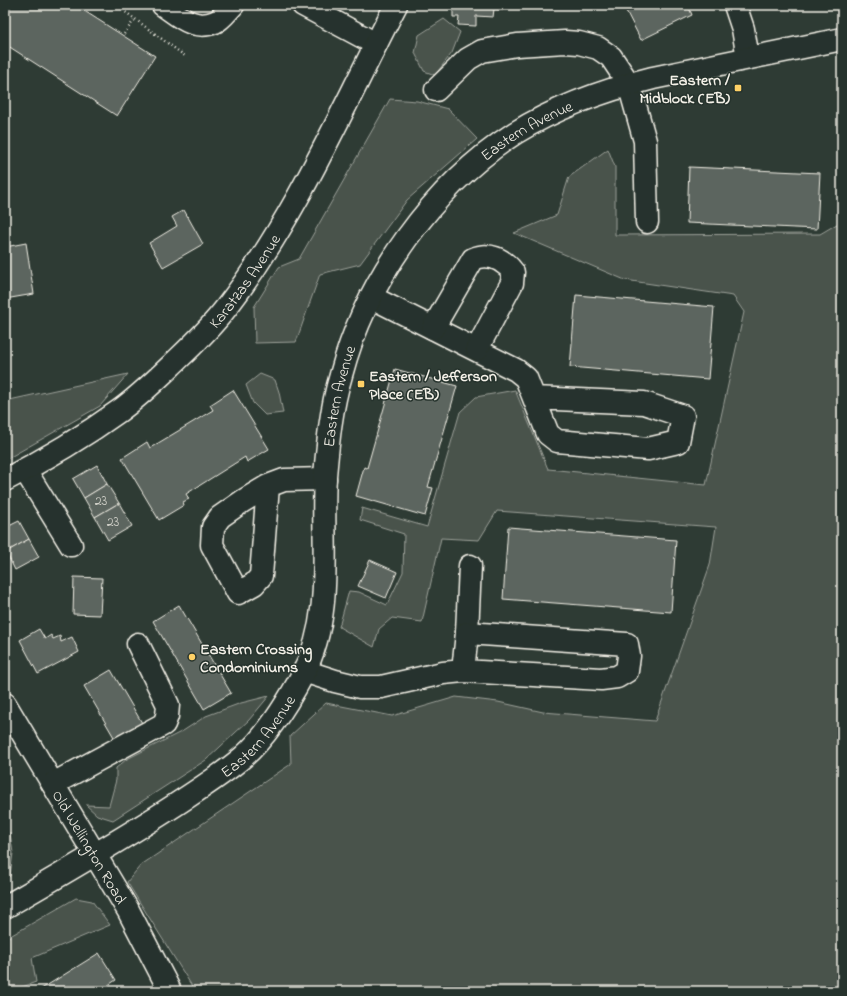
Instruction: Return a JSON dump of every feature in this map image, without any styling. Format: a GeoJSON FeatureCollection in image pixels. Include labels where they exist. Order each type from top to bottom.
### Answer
{"type":"FeatureCollection","features":[{"type":"Feature","properties":{"kind":"street"},"geometry":{"type":"LineString","coordinates":[[163,5],[186,22],[200,26],[216,22],[233,5]]}},
{"type":"Feature","properties":{"kind":"street"},"geometry":{"type":"LineString","coordinates":[[303,5],[376,44]]}},
{"type":"Feature","properties":{"kind":"street","name":"Karatzas Avenue"},"geometry":{"type":"LineString","coordinates":[[5,480],[25,470],[81,436],[120,410],[159,377],[192,345],[225,309],[254,270],[281,227],[315,166],[396,5]]}},
{"type":"Feature","properties":{"kind":"street"},"geometry":{"type":"LineString","coordinates":[[735,5],[743,29],[748,58]]}},
{"type":"Feature","properties":{"kind":"street","name":"Eastern Avenue"},"geometry":{"type":"LineString","coordinates":[[5,907],[123,839],[221,775],[244,757],[274,722],[304,671],[312,651],[319,626],[323,600],[325,570],[325,479],[332,413],[341,374],[353,338],[371,297],[398,252],[426,214],[448,189],[498,145],[537,120],[593,96],[629,84],[842,39]]}},
{"type":"Feature","properties":{"kind":"street"},"geometry":{"type":"LineString","coordinates":[[436,90],[468,59],[482,51],[517,45],[565,42],[579,43],[598,48],[611,56],[629,84],[645,141],[648,222]]}},
{"type":"Feature","properties":{"kind":"street"},"geometry":{"type":"LineString","coordinates":[[433,328],[473,259],[481,256],[489,256],[506,263],[513,272],[512,283],[477,349]]}},
{"type":"Feature","properties":{"kind":"street"},"geometry":{"type":"LineString","coordinates":[[371,297],[477,349],[516,370],[526,378],[548,434],[557,441],[648,449],[678,442],[682,416],[644,403],[534,398]]}},
{"type":"Feature","properties":{"kind":"street"},"geometry":{"type":"LineString","coordinates":[[25,470],[71,545]]}},
{"type":"Feature","properties":{"kind":"street"},"geometry":{"type":"LineString","coordinates":[[268,486],[284,480],[325,479]]}},
{"type":"Feature","properties":{"kind":"street"},"geometry":{"type":"LineString","coordinates":[[463,671],[467,633],[470,566]]}},
{"type":"Feature","properties":{"kind":"street"},"geometry":{"type":"LineString","coordinates":[[304,671],[360,687],[381,687],[443,672],[463,671],[601,679],[617,677],[627,671],[629,656],[627,644],[467,633]]}},
{"type":"Feature","properties":{"kind":"street"},"geometry":{"type":"LineString","coordinates":[[54,784],[164,724],[167,716],[168,705],[138,644]]}},
{"type":"Feature","properties":{"kind":"street","name":"Old Wellington Road"},"geometry":{"type":"LineString","coordinates":[[5,704],[128,910],[170,991]]}},
{"type":"Feature","properties":{"kind":"path"},"geometry":{"type":"LineString","coordinates":[[116,5],[185,56]]}},
{"type":"Feature","properties":{"kind":"path"},"geometry":{"type":"LineString","coordinates":[[124,34],[135,19]]}},
{"type":"Feature","properties":{"kind":"shaded area"},"geometry":{"type":"Polygon","coordinates":[[[444,19],[460,32],[452,53],[435,75],[424,71],[415,53],[419,35],[444,19]]]}},
{"type":"Feature","properties":{"kind":"shaded area"},"geometry":{"type":"Polygon","coordinates":[[[390,99],[417,101],[448,109],[477,139],[407,200],[360,264],[320,274],[296,342],[255,343],[254,307],[279,267],[299,259],[390,99]]]}},
{"type":"Feature","properties":{"kind":"shaded area"},"geometry":{"type":"Polygon","coordinates":[[[608,149],[615,167],[615,235],[820,234],[842,221],[842,991],[195,991],[127,882],[141,865],[291,764],[290,736],[326,703],[392,716],[456,697],[498,702],[543,712],[655,721],[710,565],[716,527],[497,511],[479,540],[441,538],[422,622],[392,618],[379,629],[374,647],[339,627],[349,591],[359,592],[387,605],[403,572],[404,534],[360,520],[362,508],[427,527],[460,412],[476,397],[515,390],[548,469],[706,485],[744,312],[733,296],[625,280],[514,233],[557,215],[569,177],[608,149]]]}},
{"type":"Feature","properties":{"kind":"shaded area"},"geometry":{"type":"Polygon","coordinates":[[[128,374],[100,406],[5,460],[5,401],[128,374]]]}},
{"type":"Feature","properties":{"kind":"shaded area"},"geometry":{"type":"Polygon","coordinates":[[[260,374],[275,380],[283,413],[265,415],[253,403],[246,385],[260,374]]]}},
{"type":"Feature","properties":{"kind":"shaded area"},"geometry":{"type":"Polygon","coordinates":[[[269,696],[249,720],[206,760],[113,820],[97,815],[86,805],[109,806],[116,780],[116,768],[127,759],[183,731],[206,716],[241,703],[269,696]]]}},
{"type":"Feature","properties":{"kind":"shaded area"},"geometry":{"type":"Polygon","coordinates":[[[5,833],[10,833],[13,853],[10,876],[5,880],[5,833]]]}},
{"type":"Feature","properties":{"kind":"shaded area"},"geometry":{"type":"Polygon","coordinates":[[[76,898],[92,901],[110,925],[32,958],[36,982],[11,991],[5,991],[5,939],[76,898]]]}},
{"type":"Feature","properties":{"kind":"building"},"geometry":{"type":"Polygon","coordinates":[[[5,5],[75,5],[155,56],[117,116],[5,44],[5,5]]]}},
{"type":"Feature","properties":{"kind":"building"},"geometry":{"type":"Polygon","coordinates":[[[453,5],[503,5],[503,10],[494,9],[493,17],[476,16],[476,26],[458,25],[459,17],[453,17],[453,5]]]}},
{"type":"Feature","properties":{"kind":"building"},"geometry":{"type":"Polygon","coordinates":[[[623,5],[688,5],[692,15],[641,40],[623,5]]]}},
{"type":"Feature","properties":{"kind":"building"},"geometry":{"type":"Polygon","coordinates":[[[689,167],[820,173],[817,229],[687,223],[689,167]]]}},
{"type":"Feature","properties":{"kind":"building"},"geometry":{"type":"Polygon","coordinates":[[[184,210],[203,244],[163,267],[149,243],[177,226],[172,217],[184,210]]]}},
{"type":"Feature","properties":{"kind":"building"},"geometry":{"type":"Polygon","coordinates":[[[26,243],[34,294],[5,299],[5,247],[26,243]]]}},
{"type":"Feature","properties":{"kind":"building"},"geometry":{"type":"Polygon","coordinates":[[[576,295],[714,307],[708,379],[570,367],[576,295]]]}},
{"type":"Feature","properties":{"kind":"building"},"geometry":{"type":"Polygon","coordinates":[[[395,369],[457,386],[428,487],[433,488],[425,516],[356,496],[364,467],[367,468],[395,369]]]}},
{"type":"Feature","properties":{"kind":"building"},"geometry":{"type":"Polygon","coordinates":[[[233,390],[269,449],[247,462],[245,457],[186,494],[189,499],[183,502],[184,505],[159,520],[122,458],[147,442],[150,448],[213,410],[210,405],[233,390]]]}},
{"type":"Feature","properties":{"kind":"building"},"geometry":{"type":"Polygon","coordinates":[[[97,465],[107,484],[84,498],[73,479],[97,465]]]}},
{"type":"Feature","properties":{"kind":"building"},"geometry":{"type":"Polygon","coordinates":[[[107,484],[119,503],[95,517],[84,498],[107,484]]]}},
{"type":"Feature","properties":{"kind":"building"},"geometry":{"type":"Polygon","coordinates":[[[119,503],[132,526],[108,540],[95,517],[119,503]]]}},
{"type":"Feature","properties":{"kind":"building"},"geometry":{"type":"Polygon","coordinates":[[[19,521],[29,539],[6,552],[5,528],[19,521]]]}},
{"type":"Feature","properties":{"kind":"building"},"geometry":{"type":"Polygon","coordinates":[[[508,527],[676,540],[671,612],[503,599],[508,527]]]}},
{"type":"Feature","properties":{"kind":"building"},"geometry":{"type":"Polygon","coordinates":[[[29,539],[39,557],[15,570],[6,552],[29,539]]]}},
{"type":"Feature","properties":{"kind":"building"},"geometry":{"type":"Polygon","coordinates":[[[370,560],[397,572],[386,598],[358,586],[370,560]]]}},
{"type":"Feature","properties":{"kind":"building"},"geometry":{"type":"Polygon","coordinates":[[[74,577],[102,578],[100,615],[73,614],[74,577]]]}},
{"type":"Feature","properties":{"kind":"building","name":"Eastern Crossing Condominiums"},"geometry":{"type":"Polygon","coordinates":[[[179,605],[231,693],[204,709],[153,621],[179,605]]]}},
{"type":"Feature","properties":{"kind":"building"},"geometry":{"type":"Polygon","coordinates":[[[39,629],[45,639],[51,635],[53,639],[60,636],[61,642],[72,637],[79,652],[38,674],[20,640],[39,629]]]}},
{"type":"Feature","properties":{"kind":"building"},"geometry":{"type":"Polygon","coordinates":[[[111,670],[142,723],[115,739],[84,686],[111,670]]]}},
{"type":"Feature","properties":{"kind":"building"},"geometry":{"type":"Polygon","coordinates":[[[99,953],[116,980],[99,991],[38,991],[99,953]]]}},
{"type":"Feature","properties":{"kind":"place","name":"Eastern / Midblock (EB)"},"geometry":{"type":"Point","coordinates":[738,88]}},
{"type":"Feature","properties":{"kind":"place","name":"Eastern / Jefferson Place (EB)"},"geometry":{"type":"Point","coordinates":[361,384]}},
{"type":"Feature","properties":{"kind":"place","name":"Eastern Crossing Condominiums"},"geometry":{"type":"Point","coordinates":[192,657]}}]}
